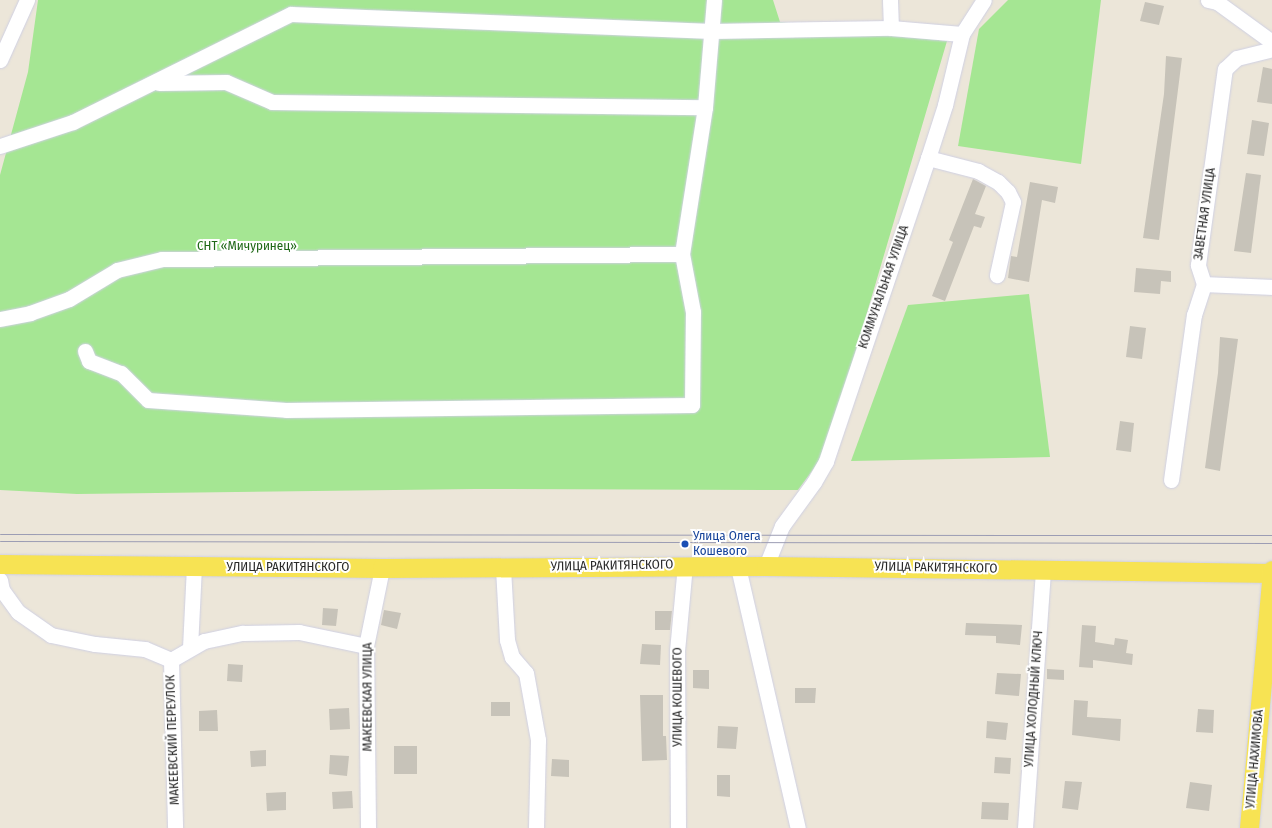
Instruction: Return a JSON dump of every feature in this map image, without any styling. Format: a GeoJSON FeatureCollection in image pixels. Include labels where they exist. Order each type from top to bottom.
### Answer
{"type":"FeatureCollection","features":[{"type":"Feature","properties":{"kind":"main road","name":"УЛИЦА РАКИТЯНСКОГО"},"geometry":{"type":"LineString","coordinates":[[0,564],[382,568],[685,565],[738,567],[766,566],[1272,573]]}},
{"type":"Feature","properties":{"kind":"main road","name":"УЛИЦА НАХИМОВА"},"geometry":{"type":"LineString","coordinates":[[1249,828],[1272,570]]}},
{"type":"Feature","properties":{"kind":"street"},"geometry":{"type":"LineString","coordinates":[[0,60],[27,0]]}},
{"type":"Feature","properties":{"kind":"street"},"geometry":{"type":"LineString","coordinates":[[85,351],[89,361],[121,373],[148,400],[286,410],[692,405],[693,312],[682,254],[705,107],[714,0]]}},
{"type":"Feature","properties":{"kind":"street"},"geometry":{"type":"LineString","coordinates":[[890,0],[891,28]]}},
{"type":"Feature","properties":{"kind":"street","name":"КОММУНАЛЬНАЯ УЛИЦА"},"geometry":{"type":"LineString","coordinates":[[766,566],[782,526],[814,482],[826,461],[945,105],[962,34],[984,0]]}},
{"type":"Feature","properties":{"kind":"street"},"geometry":{"type":"LineString","coordinates":[[1208,0],[1218,2],[1272,42]]}},
{"type":"Feature","properties":{"kind":"street"},"geometry":{"type":"LineString","coordinates":[[0,146],[73,122],[291,14],[712,31],[891,28],[962,34]]}},
{"type":"Feature","properties":{"kind":"street","name":"ЗАВЕТНАЯ УЛИЦА"},"geometry":{"type":"LineString","coordinates":[[1204,284],[1198,265],[1225,69],[1237,58],[1272,49]]}},
{"type":"Feature","properties":{"kind":"street"},"geometry":{"type":"LineString","coordinates":[[153,83],[226,82],[272,102],[705,107]]}},
{"type":"Feature","properties":{"kind":"street"},"geometry":{"type":"LineString","coordinates":[[928,158],[978,171],[998,182],[1008,192],[1013,202],[997,275]]}},
{"type":"Feature","properties":{"kind":"street"},"geometry":{"type":"LineString","coordinates":[[0,319],[30,313],[69,299],[117,270],[162,259],[682,254]]}},
{"type":"Feature","properties":{"kind":"street"},"geometry":{"type":"LineString","coordinates":[[1171,480],[1194,315],[1204,284],[1272,286]]}},
{"type":"Feature","properties":{"kind":"street","name":"УЛИЦА КОШЕВОГО"},"geometry":{"type":"LineString","coordinates":[[678,828],[677,651],[685,565]]}},
{"type":"Feature","properties":{"kind":"street"},"geometry":{"type":"LineString","coordinates":[[190,648],[194,567]]}},
{"type":"Feature","properties":{"kind":"street"},"geometry":{"type":"LineString","coordinates":[[738,567],[798,828]]}},
{"type":"Feature","properties":{"kind":"street","name":"МАКЕЕВСКАЯ УЛИЦА"},"geometry":{"type":"LineString","coordinates":[[368,828],[366,646],[382,568]]}},
{"type":"Feature","properties":{"kind":"street"},"geometry":{"type":"LineString","coordinates":[[503,568],[507,640],[512,657],[526,672],[538,740],[536,828]]}},
{"type":"Feature","properties":{"kind":"street","name":"УЛИЦА ХОЛОДНЫЙ КЛЮЧ"},"geometry":{"type":"LineString","coordinates":[[1025,828],[1043,570]]}},
{"type":"Feature","properties":{"kind":"street","name":"МАКЕЕВСКИЙ ПЕРЕУЛОК"},"geometry":{"type":"LineString","coordinates":[[0,580],[2,590],[18,612],[51,635],[95,644],[145,649],[171,660],[175,828]]}},
{"type":"Feature","properties":{"kind":"street"},"geometry":{"type":"LineString","coordinates":[[171,660],[204,641],[243,633],[299,632],[366,646]]}},
{"type":"Feature","properties":{"kind":"green space","name":"СНТ «Мичуринец»"},"geometry":{"type":"Polygon","coordinates":[[[38,0],[773,0],[780,22],[947,41],[826,452],[798,490],[475,489],[77,494],[0,490],[0,175],[28,72],[38,0]]]}},
{"type":"Feature","properties":{"kind":"green space"},"geometry":{"type":"Polygon","coordinates":[[[1008,0],[1101,0],[1081,164],[958,146],[979,29],[1008,0]]]}},
{"type":"Feature","properties":{"kind":"green space"},"geometry":{"type":"Polygon","coordinates":[[[1029,294],[1050,457],[851,461],[908,305],[1029,294]]]}},
{"type":"Feature","properties":{"kind":"building"},"geometry":{"type":"Polygon","coordinates":[[[1145,2],[1164,6],[1159,25],[1140,21],[1145,2]]]}},
{"type":"Feature","properties":{"kind":"building"},"geometry":{"type":"Polygon","coordinates":[[[1166,56],[1182,58],[1159,240],[1143,238],[1164,94],[1166,56]]]}},
{"type":"Feature","properties":{"kind":"building"},"geometry":{"type":"Polygon","coordinates":[[[1263,67],[1272,69],[1272,104],[1257,102],[1263,67]]]}},
{"type":"Feature","properties":{"kind":"building"},"geometry":{"type":"Polygon","coordinates":[[[1252,120],[1269,123],[1264,156],[1247,154],[1252,120]]]}},
{"type":"Feature","properties":{"kind":"building"},"geometry":{"type":"Polygon","coordinates":[[[1246,173],[1261,175],[1251,253],[1234,251],[1246,173]]]}},
{"type":"Feature","properties":{"kind":"building"},"geometry":{"type":"Polygon","coordinates":[[[973,179],[986,186],[975,214],[985,217],[981,228],[974,226],[945,301],[932,296],[953,242],[949,240],[973,179]]]}},
{"type":"Feature","properties":{"kind":"building"},"geometry":{"type":"Polygon","coordinates":[[[1030,182],[1058,187],[1055,203],[1042,200],[1029,282],[1008,278],[1011,256],[1017,257],[1030,182]]]}},
{"type":"Feature","properties":{"kind":"building"},"geometry":{"type":"Polygon","coordinates":[[[1136,268],[1171,271],[1171,282],[1161,281],[1160,294],[1134,292],[1136,268]]]}},
{"type":"Feature","properties":{"kind":"building"},"geometry":{"type":"Polygon","coordinates":[[[1130,326],[1146,328],[1142,359],[1126,357],[1130,326]]]}},
{"type":"Feature","properties":{"kind":"building"},"geometry":{"type":"Polygon","coordinates":[[[1220,337],[1238,339],[1220,471],[1205,468],[1218,373],[1220,337]]]}},
{"type":"Feature","properties":{"kind":"building"},"geometry":{"type":"Polygon","coordinates":[[[1120,421],[1134,423],[1131,452],[1116,450],[1120,421]]]}},
{"type":"Feature","properties":{"kind":"building"},"geometry":{"type":"Polygon","coordinates":[[[323,608],[338,609],[336,626],[322,625],[323,608]]]}},
{"type":"Feature","properties":{"kind":"building"},"geometry":{"type":"Polygon","coordinates":[[[384,610],[401,613],[397,629],[381,625],[384,610]]]}},
{"type":"Feature","properties":{"kind":"building"},"geometry":{"type":"Polygon","coordinates":[[[655,611],[672,611],[670,630],[655,630],[655,611]]]}},
{"type":"Feature","properties":{"kind":"building"},"geometry":{"type":"Polygon","coordinates":[[[966,623],[1022,625],[1020,645],[996,643],[996,636],[965,635],[966,623]]]}},
{"type":"Feature","properties":{"kind":"building"},"geometry":{"type":"Polygon","coordinates":[[[1082,625],[1096,626],[1095,642],[1114,645],[1115,638],[1128,640],[1126,653],[1133,654],[1132,665],[1093,660],[1093,668],[1079,667],[1082,625]]]}},
{"type":"Feature","properties":{"kind":"building"},"geometry":{"type":"Polygon","coordinates":[[[642,644],[661,645],[660,665],[640,664],[642,644]]]}},
{"type":"Feature","properties":{"kind":"building"},"geometry":{"type":"Polygon","coordinates":[[[228,664],[243,665],[242,682],[227,681],[228,664]]]}},
{"type":"Feature","properties":{"kind":"building"},"geometry":{"type":"Polygon","coordinates":[[[1047,669],[1064,670],[1064,680],[1047,679],[1047,669]]]}},
{"type":"Feature","properties":{"kind":"building"},"geometry":{"type":"Polygon","coordinates":[[[693,670],[709,670],[709,689],[693,688],[693,670]]]}},
{"type":"Feature","properties":{"kind":"building"},"geometry":{"type":"Polygon","coordinates":[[[997,673],[1021,674],[1019,696],[995,694],[997,673]]]}},
{"type":"Feature","properties":{"kind":"building"},"geometry":{"type":"Polygon","coordinates":[[[795,688],[816,688],[815,703],[795,703],[795,688]]]}},
{"type":"Feature","properties":{"kind":"building"},"geometry":{"type":"Polygon","coordinates":[[[640,695],[663,695],[663,736],[666,736],[667,760],[642,761],[640,695]]]}},
{"type":"Feature","properties":{"kind":"building"},"geometry":{"type":"Polygon","coordinates":[[[1074,700],[1088,701],[1087,717],[1121,719],[1120,741],[1072,735],[1074,700]]]}},
{"type":"Feature","properties":{"kind":"building"},"geometry":{"type":"Polygon","coordinates":[[[491,702],[510,702],[510,716],[491,716],[491,702]]]}},
{"type":"Feature","properties":{"kind":"building"},"geometry":{"type":"Polygon","coordinates":[[[349,708],[350,729],[330,730],[329,709],[349,708]]]}},
{"type":"Feature","properties":{"kind":"building"},"geometry":{"type":"Polygon","coordinates":[[[1198,709],[1214,710],[1213,733],[1196,732],[1198,709]]]}},
{"type":"Feature","properties":{"kind":"building"},"geometry":{"type":"Polygon","coordinates":[[[217,710],[218,731],[199,731],[199,711],[217,710]]]}},
{"type":"Feature","properties":{"kind":"building"},"geometry":{"type":"Polygon","coordinates":[[[987,721],[1008,723],[1006,740],[986,738],[987,721]]]}},
{"type":"Feature","properties":{"kind":"building"},"geometry":{"type":"Polygon","coordinates":[[[718,726],[738,727],[736,749],[717,748],[718,726]]]}},
{"type":"Feature","properties":{"kind":"building"},"geometry":{"type":"Polygon","coordinates":[[[394,746],[417,746],[417,774],[394,774],[394,746]]]}},
{"type":"Feature","properties":{"kind":"building"},"geometry":{"type":"Polygon","coordinates":[[[266,750],[266,766],[251,767],[250,751],[266,750]]]}},
{"type":"Feature","properties":{"kind":"building"},"geometry":{"type":"Polygon","coordinates":[[[330,755],[349,756],[347,776],[329,774],[330,755]]]}},
{"type":"Feature","properties":{"kind":"building"},"geometry":{"type":"Polygon","coordinates":[[[995,757],[1011,758],[1010,774],[994,773],[995,757]]]}},
{"type":"Feature","properties":{"kind":"building"},"geometry":{"type":"Polygon","coordinates":[[[552,759],[569,760],[569,777],[551,776],[552,759]]]}},
{"type":"Feature","properties":{"kind":"building"},"geometry":{"type":"Polygon","coordinates":[[[717,775],[730,775],[730,797],[717,796],[717,775]]]}},
{"type":"Feature","properties":{"kind":"building"},"geometry":{"type":"Polygon","coordinates":[[[1065,781],[1082,782],[1078,810],[1062,808],[1065,781]]]}},
{"type":"Feature","properties":{"kind":"building"},"geometry":{"type":"Polygon","coordinates":[[[1190,782],[1212,785],[1209,811],[1186,808],[1190,782]]]}},
{"type":"Feature","properties":{"kind":"building"},"geometry":{"type":"Polygon","coordinates":[[[352,791],[353,808],[333,809],[332,792],[352,791]]]}},
{"type":"Feature","properties":{"kind":"building"},"geometry":{"type":"Polygon","coordinates":[[[286,792],[286,810],[267,811],[266,793],[286,792]]]}},
{"type":"Feature","properties":{"kind":"building"},"geometry":{"type":"Polygon","coordinates":[[[982,802],[1009,803],[1008,820],[981,819],[982,802]]]}},
{"type":"Feature","properties":{"kind":"tram line"},"geometry":{"type":"LineString","coordinates":[[0,534],[1272,535]]}},
{"type":"Feature","properties":{"kind":"tram line"},"geometry":{"type":"LineString","coordinates":[[0,541],[1272,543]]}},
{"type":"Feature","properties":{"kind":"place","name":"Улица Олега Кошевого"},"geometry":{"type":"Point","coordinates":[685,544]}}]}
